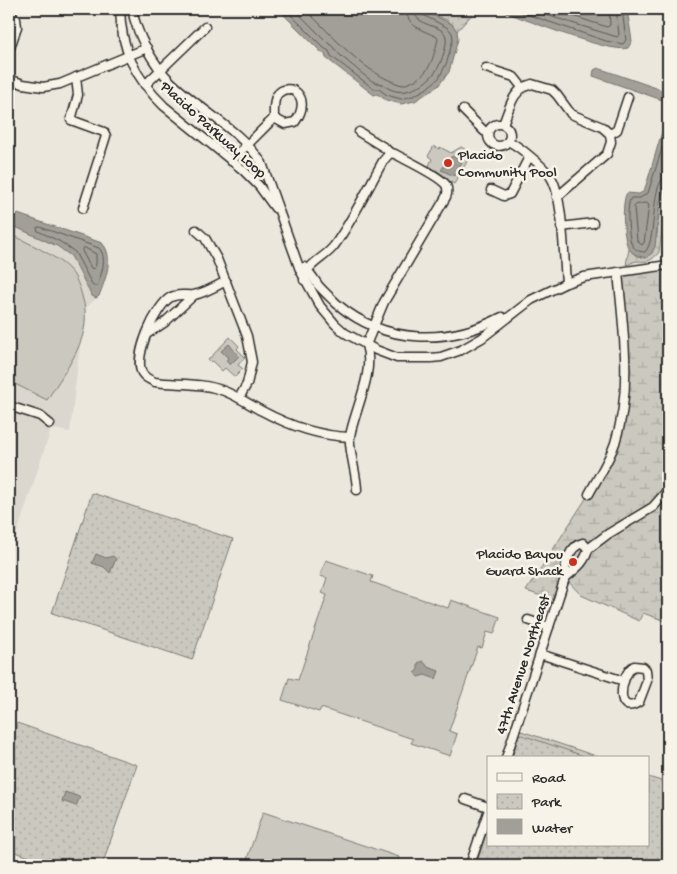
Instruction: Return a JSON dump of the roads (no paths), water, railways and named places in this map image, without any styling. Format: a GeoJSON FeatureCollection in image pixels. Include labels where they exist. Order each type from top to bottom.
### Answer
{"type":"FeatureCollection","features":[{"type":"Feature","properties":{"kind":"street","name":"Placido Parkway Loop"},"geometry":{"type":"LineString","coordinates":[[120,9],[128,56],[145,85],[164,106],[231,160],[259,186],[278,212]]}},
{"type":"Feature","properties":{"kind":"street","name":"Placido Parkway Loop"},"geometry":{"type":"LineString","coordinates":[[132,9],[141,37],[171,81],[247,144],[262,163],[304,280],[320,306],[335,324],[367,348],[397,358],[417,360],[441,357],[470,345],[494,329],[514,312],[545,292],[566,283],[584,277],[668,265]]}},
{"type":"Feature","properties":{"kind":"street"},"geometry":{"type":"LineString","coordinates":[[9,14],[16,19],[17,27],[9,51]]}},
{"type":"Feature","properties":{"kind":"street"},"geometry":{"type":"LineString","coordinates":[[145,85],[205,27]]}},
{"type":"Feature","properties":{"kind":"street"},"geometry":{"type":"LineString","coordinates":[[9,79],[23,84],[43,86],[60,84],[147,48]]}},
{"type":"Feature","properties":{"kind":"street"},"geometry":{"type":"LineString","coordinates":[[486,68],[514,76],[522,87]]}},
{"type":"Feature","properties":{"kind":"street"},"geometry":{"type":"LineString","coordinates":[[76,77],[78,95],[71,120],[104,132],[106,136],[83,208]]}},
{"type":"Feature","properties":{"kind":"street"},"geometry":{"type":"LineString","coordinates":[[503,124],[515,95],[522,87],[532,84],[552,90],[571,114],[602,127],[610,134],[611,142],[607,154],[557,196]]}},
{"type":"Feature","properties":{"kind":"street"},"geometry":{"type":"LineString","coordinates":[[231,160],[274,118],[274,104],[277,95],[283,90],[289,89],[297,93],[303,104],[301,114],[295,122],[285,124],[274,118]]}},
{"type":"Feature","properties":{"kind":"street"},"geometry":{"type":"LineString","coordinates":[[610,134],[617,130],[628,97]]}},
{"type":"Feature","properties":{"kind":"street"},"geometry":{"type":"LineString","coordinates":[[463,110],[484,131],[488,132]]}},
{"type":"Feature","properties":{"kind":"street"},"geometry":{"type":"LineString","coordinates":[[495,124],[503,124],[510,131],[508,141],[502,145],[495,145],[489,140],[489,129],[495,124]]}},
{"type":"Feature","properties":{"kind":"street"},"geometry":{"type":"LineString","coordinates":[[357,490],[350,437],[366,373],[367,348],[384,302],[447,193],[443,182],[395,154],[390,153],[359,132]]}},
{"type":"Feature","properties":{"kind":"street"},"geometry":{"type":"LineString","coordinates":[[508,141],[528,156],[552,179],[557,196],[566,283]]}},
{"type":"Feature","properties":{"kind":"street"},"geometry":{"type":"LineString","coordinates":[[304,280],[307,269],[324,257],[335,245],[383,161],[390,153]]}},
{"type":"Feature","properties":{"kind":"street"},"geometry":{"type":"LineString","coordinates":[[491,190],[504,196],[510,194],[528,156]]}},
{"type":"Feature","properties":{"kind":"street"},"geometry":{"type":"LineString","coordinates":[[561,227],[593,223]]}},
{"type":"Feature","properties":{"kind":"street"},"geometry":{"type":"LineString","coordinates":[[196,230],[211,247],[247,336],[252,362],[247,384],[239,398]]}},
{"type":"Feature","properties":{"kind":"street","name":"Placido Parkway Loop"},"geometry":{"type":"LineString","coordinates":[[299,263],[307,269],[318,285],[340,306],[374,327],[394,333],[409,336],[444,337],[476,329],[514,312]]}},
{"type":"Feature","properties":{"kind":"street"},"geometry":{"type":"LineString","coordinates":[[589,494],[608,460],[622,413],[626,382],[618,272]]}},
{"type":"Feature","properties":{"kind":"street"},"geometry":{"type":"LineString","coordinates":[[148,334],[164,323],[194,295],[226,281]]}},
{"type":"Feature","properties":{"kind":"street"},"geometry":{"type":"LineString","coordinates":[[194,295],[177,295],[164,303],[154,315],[140,358],[143,374],[148,379],[165,383],[204,385],[224,390],[303,430],[334,437],[350,437]]}},
{"type":"Feature","properties":{"kind":"street"},"geometry":{"type":"LineString","coordinates":[[9,406],[40,416],[50,424]]}},
{"type":"Feature","properties":{"kind":"street","name":"47th Avenue Northeast"},"geometry":{"type":"LineString","coordinates":[[564,578],[582,562],[588,549],[608,534],[653,507],[668,490]]}},
{"type":"Feature","properties":{"kind":"street","name":"47th Avenue Northeast"},"geometry":{"type":"LineString","coordinates":[[507,756],[564,578],[564,568],[573,548],[577,544],[583,543],[588,549]]}},
{"type":"Feature","properties":{"kind":"street"},"geometry":{"type":"LineString","coordinates":[[528,620],[549,627]]}},
{"type":"Feature","properties":{"kind":"street"},"geometry":{"type":"LineString","coordinates":[[540,654],[624,681]]}},
{"type":"Feature","properties":{"kind":"street"},"geometry":{"type":"LineString","coordinates":[[634,666],[643,667],[646,670],[647,681],[639,702],[635,705],[626,704],[623,701],[621,690],[624,681],[629,669],[634,666]]}},
{"type":"Feature","properties":{"kind":"street"},"geometry":{"type":"LineString","coordinates":[[465,799],[487,807]]}},
{"type":"Feature","properties":{"kind":"street"},"geometry":{"type":"LineString","coordinates":[[470,865],[487,815]]}},
{"type":"Feature","properties":{"kind":"water"},"geometry":{"type":"Polygon","coordinates":[[[278,9],[420,9],[452,24],[457,31],[458,39],[449,72],[438,86],[415,101],[401,104],[386,100],[377,94],[374,95],[326,58],[325,54],[278,9]]]}},
{"type":"Feature","properties":{"kind":"water"},"geometry":{"type":"Polygon","coordinates":[[[497,9],[627,9],[632,41],[628,48],[603,46],[564,34],[497,9]]]}},
{"type":"Feature","properties":{"kind":"water"},"geometry":{"type":"Polygon","coordinates":[[[598,68],[668,92],[668,102],[593,76],[594,70],[598,68]]]}},
{"type":"Feature","properties":{"kind":"water"},"geometry":{"type":"Polygon","coordinates":[[[668,116],[668,174],[660,201],[655,247],[646,258],[633,253],[627,245],[623,212],[625,197],[627,193],[639,194],[644,191],[668,116]]]}},
{"type":"Feature","properties":{"kind":"water"},"geometry":{"type":"Polygon","coordinates":[[[452,156],[462,162],[454,176],[441,170],[452,156]]]}},
{"type":"Feature","properties":{"kind":"water"},"geometry":{"type":"Polygon","coordinates":[[[9,211],[102,243],[108,255],[108,269],[99,296],[96,298],[92,296],[71,256],[57,246],[9,224],[9,211]]]}},
{"type":"Feature","properties":{"kind":"water"},"geometry":{"type":"Polygon","coordinates":[[[229,344],[239,356],[230,365],[226,361],[228,358],[221,351],[229,344]]]}},
{"type":"Feature","properties":{"kind":"water"},"geometry":{"type":"Polygon","coordinates":[[[96,554],[106,558],[113,556],[116,559],[110,573],[104,567],[92,563],[96,554]]]}},
{"type":"Feature","properties":{"kind":"water"},"geometry":{"type":"Polygon","coordinates":[[[423,661],[428,667],[439,671],[436,679],[425,675],[418,677],[415,673],[418,669],[418,663],[423,661]]]}},
{"type":"Feature","properties":{"kind":"water"},"geometry":{"type":"Polygon","coordinates":[[[65,792],[80,797],[76,806],[62,801],[65,792]]]}},
{"type":"Feature","properties":{"kind":"place","name":"Placido Community Pool"},"geometry":{"type":"Point","coordinates":[448,163]}},
{"type":"Feature","properties":{"kind":"place","name":"Placido Bayou Guard Shack"},"geometry":{"type":"Point","coordinates":[573,562]}}]}
